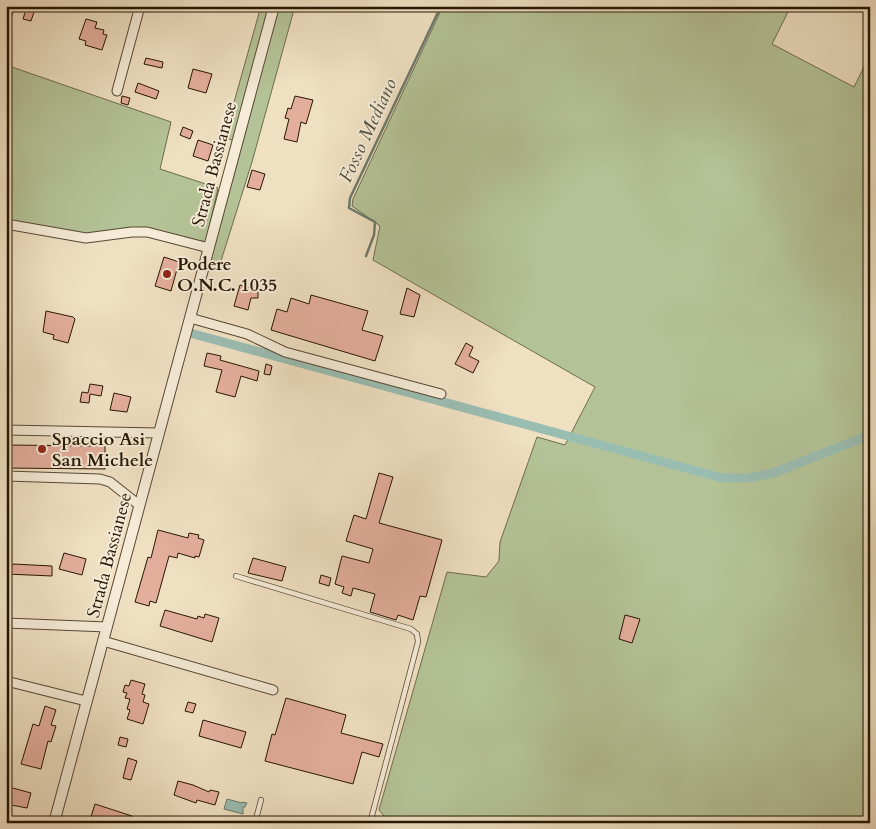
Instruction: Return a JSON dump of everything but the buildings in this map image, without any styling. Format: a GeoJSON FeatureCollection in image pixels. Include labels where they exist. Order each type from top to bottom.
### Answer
{"type":"FeatureCollection","features":[{"type":"Feature","properties":{"kind":"street"},"geometry":{"type":"LineString","coordinates":[[117,91],[140,6]]}},
{"type":"Feature","properties":{"kind":"street","name":"Strada Bassianese"},"geometry":{"type":"LineString","coordinates":[[54,823],[274,6]]}},
{"type":"Feature","properties":{"kind":"street"},"geometry":{"type":"LineString","coordinates":[[6,224],[86,238],[132,232],[150,233],[209,248]]}},
{"type":"Feature","properties":{"kind":"street"},"geometry":{"type":"LineString","coordinates":[[190,318],[247,334],[285,352],[441,394]]}},
{"type":"Feature","properties":{"kind":"street"},"geometry":{"type":"LineString","coordinates":[[6,430],[159,433]]}},
{"type":"Feature","properties":{"kind":"street"},"geometry":{"type":"LineString","coordinates":[[6,476],[100,479],[110,482],[139,505]]}},
{"type":"Feature","properties":{"kind":"street"},"geometry":{"type":"LineString","coordinates":[[6,623],[107,627]]}},
{"type":"Feature","properties":{"kind":"street"},"geometry":{"type":"LineString","coordinates":[[103,641],[273,690]]}},
{"type":"Feature","properties":{"kind":"street"},"geometry":{"type":"LineString","coordinates":[[6,681],[86,701]]}},
{"type":"Feature","properties":{"kind":"lane"},"geometry":{"type":"LineString","coordinates":[[236,576],[411,629],[417,634],[418,642],[370,823]]}},
{"type":"Feature","properties":{"kind":"lane"},"geometry":{"type":"LineString","coordinates":[[255,823],[261,800]]}},
{"type":"Feature","properties":{"kind":"lane"},"geometry":{"type":"LineString","coordinates":[[6,818],[17,823]]}},
{"type":"Feature","properties":{"kind":"green space"},"geometry":{"type":"Polygon","coordinates":[[[6,6],[15,6],[6,37],[6,6]]]}},
{"type":"Feature","properties":{"kind":"green space"},"geometry":{"type":"Polygon","coordinates":[[[261,6],[295,6],[252,162],[220,264],[208,262],[241,142],[224,138],[261,6]]]}},
{"type":"Feature","properties":{"kind":"green space"},"geometry":{"type":"Polygon","coordinates":[[[443,6],[791,6],[772,44],[854,87],[870,55],[870,823],[390,823],[379,810],[447,572],[486,577],[499,561],[500,542],[537,437],[565,445],[595,387],[373,260],[380,226],[352,206],[353,199],[443,6]]]}},
{"type":"Feature","properties":{"kind":"green space"},"geometry":{"type":"Polygon","coordinates":[[[6,65],[171,122],[160,169],[218,188],[206,242],[141,228],[125,228],[90,238],[6,222],[6,65]]]}},
{"type":"Feature","properties":{"kind":"water"},"geometry":{"type":"Polygon","coordinates":[[[227,799],[247,803],[243,807],[243,814],[224,809],[227,799]]]}},
{"type":"Feature","properties":{"kind":"waterway","name":"Fosso Mediano"},"geometry":{"type":"LineString","coordinates":[[366,256],[374,235],[375,222],[349,208],[350,198],[441,6]]}},
{"type":"Feature","properties":{"kind":"waterway"},"geometry":{"type":"LineString","coordinates":[[190,333],[722,478],[747,478],[773,473],[870,435]]}},
{"type":"Feature","properties":{"kind":"place","name":"Podere O.N.C. 1035"},"geometry":{"type":"Point","coordinates":[167,274]}},
{"type":"Feature","properties":{"kind":"place","name":"Spaccio Asi San Michele"},"geometry":{"type":"Point","coordinates":[42,449]}}]}
